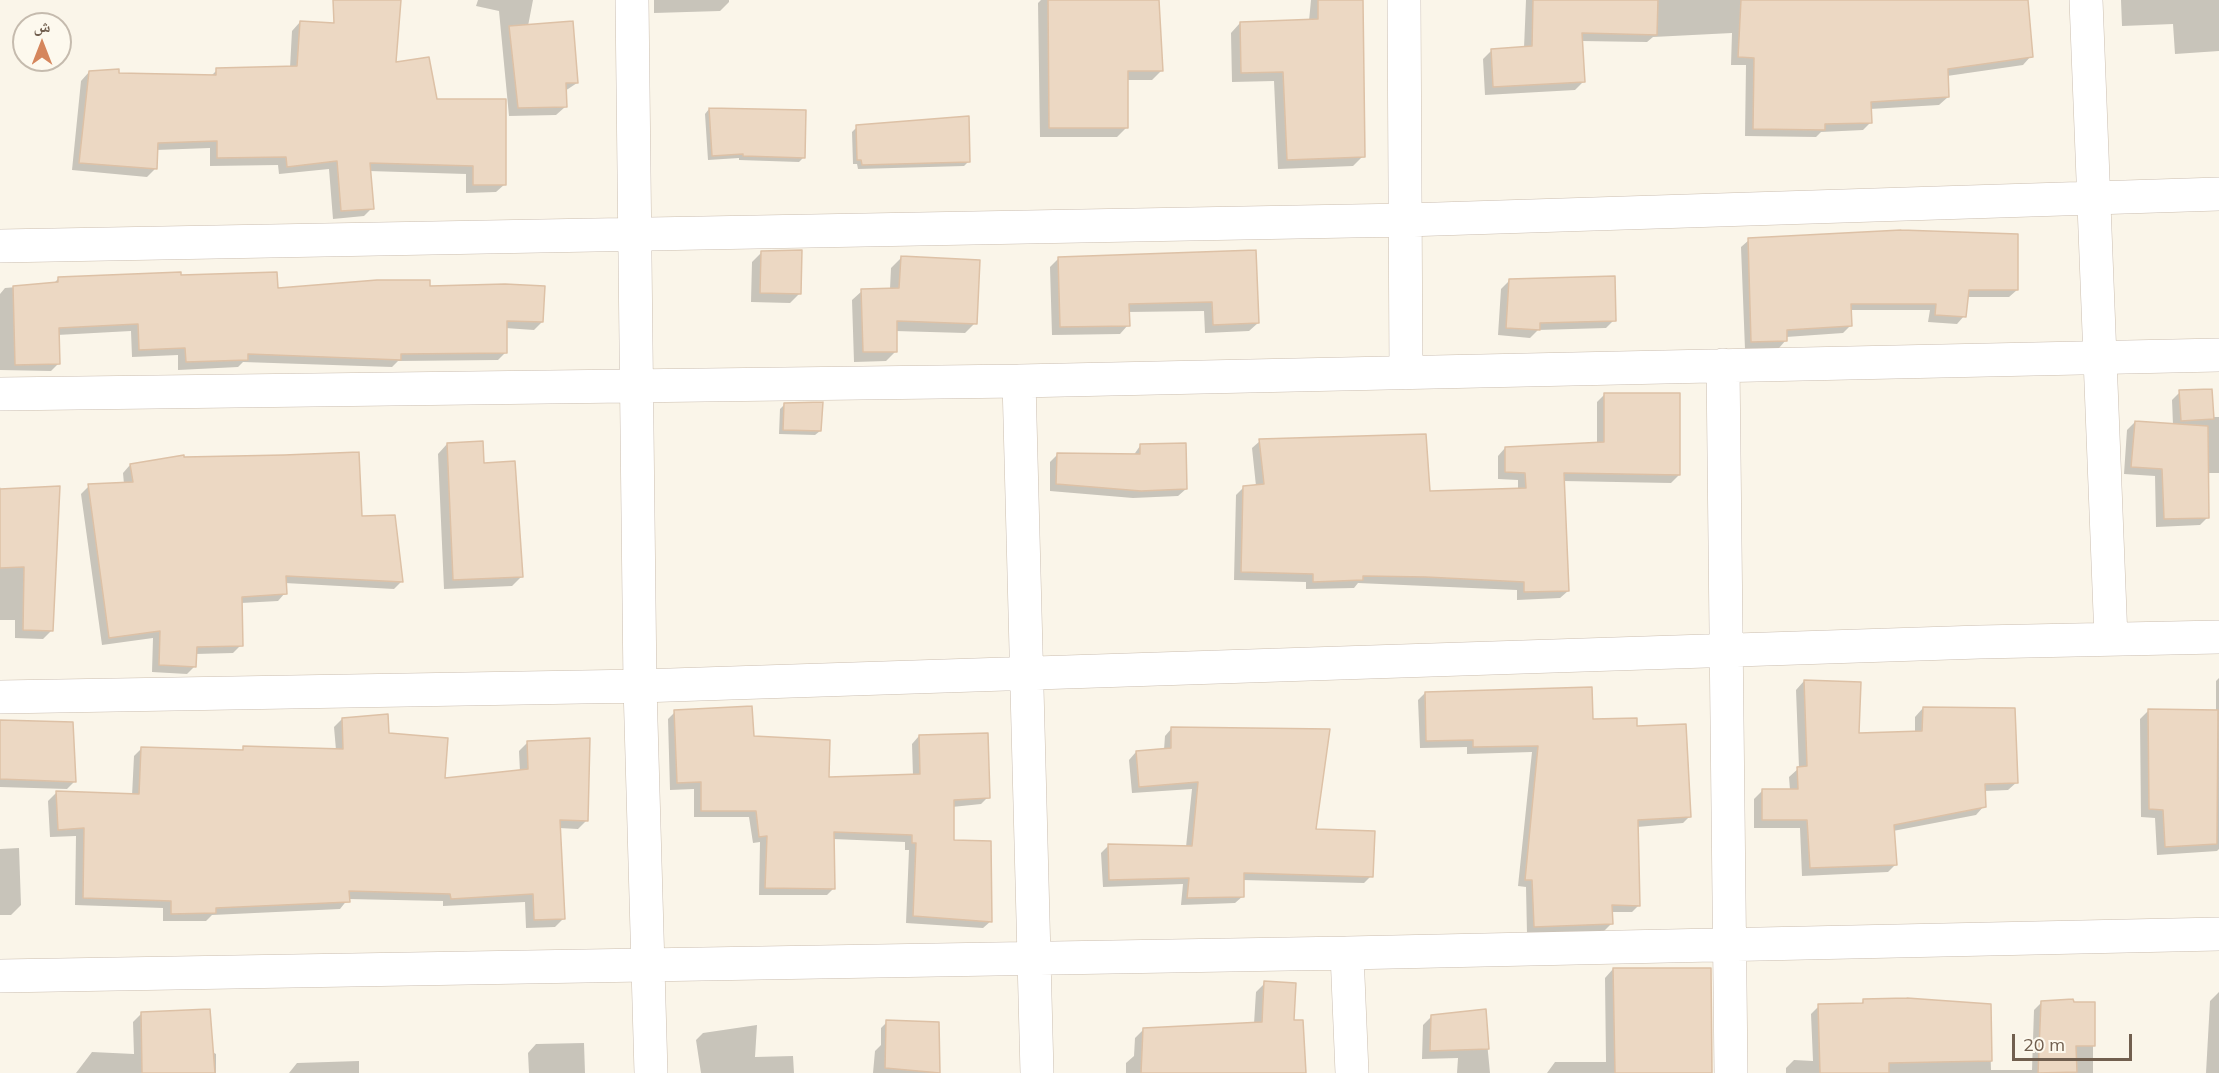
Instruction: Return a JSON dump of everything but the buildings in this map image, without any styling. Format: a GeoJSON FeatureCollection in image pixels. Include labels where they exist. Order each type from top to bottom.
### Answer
{"type":"FeatureCollection","features":[{"type":"Feature","properties":{"kind":"street"},"geometry":{"type":"LineString","coordinates":[[632,0],[637,233],[640,686],[651,1073]]}},
{"type":"Feature","properties":{"kind":"street"},"geometry":{"type":"LineString","coordinates":[[1404,0],[1406,373]]}},
{"type":"Feature","properties":{"kind":"street"},"geometry":{"type":"LineString","coordinates":[[2086,0],[2111,639]]}},
{"type":"Feature","properties":{"kind":"street"},"geometry":{"type":"LineString","coordinates":[[0,246],[1406,220],[2219,194]]}},
{"type":"Feature","properties":{"kind":"street"},"geometry":{"type":"LineString","coordinates":[[0,394],[638,384],[1019,381],[2219,355]]}},
{"type":"Feature","properties":{"kind":"street"},"geometry":{"type":"LineString","coordinates":[[1723,365],[1731,1073]]}},
{"type":"Feature","properties":{"kind":"street"},"geometry":{"type":"LineString","coordinates":[[1019,381],[1037,1073]]}},
{"type":"Feature","properties":{"kind":"street"},"geometry":{"type":"LineString","coordinates":[[0,697],[640,686],[2219,637]]}},
{"type":"Feature","properties":{"kind":"street"},"geometry":{"type":"LineString","coordinates":[[0,976],[1347,953],[2219,934]]}},
{"type":"Feature","properties":{"kind":"street"},"geometry":{"type":"LineString","coordinates":[[1347,953],[1352,1073]]}}]}
